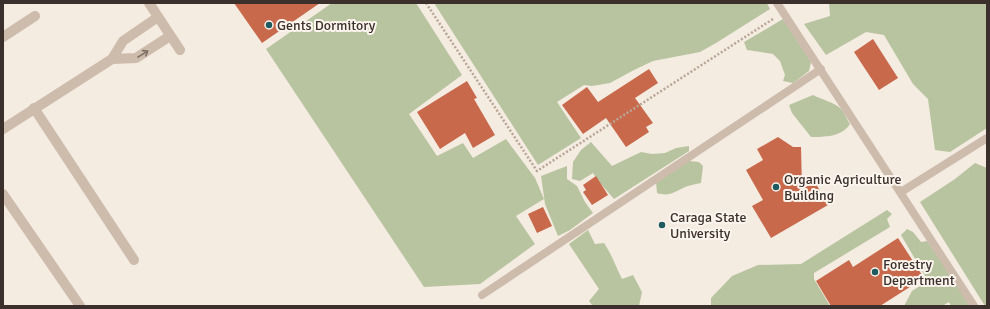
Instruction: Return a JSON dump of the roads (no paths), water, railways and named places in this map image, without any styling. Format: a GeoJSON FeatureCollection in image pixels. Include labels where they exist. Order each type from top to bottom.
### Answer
{"type":"FeatureCollection","features":[{"type":"Feature","properties":{"kind":"street"},"geometry":{"type":"LineString","coordinates":[[149,3],[180,50]]}},
{"type":"Feature","properties":{"kind":"street"},"geometry":{"type":"LineString","coordinates":[[3,37],[36,16]]}},
{"type":"Feature","properties":{"kind":"street"},"geometry":{"type":"LineString","coordinates":[[3,129],[112,59],[123,41],[158,17]]}},
{"type":"Feature","properties":{"kind":"street"},"geometry":{"type":"LineString","coordinates":[[112,59],[136,58],[170,36]]}},
{"type":"Feature","properties":{"kind":"street"},"geometry":{"type":"LineString","coordinates":[[34,108],[134,260]]}},
{"type":"Feature","properties":{"kind":"street"},"geometry":{"type":"LineString","coordinates":[[3,194],[80,306]]}},
{"type":"Feature","properties":{"kind":"lane"},"geometry":{"type":"LineString","coordinates":[[777,3],[974,306]]}},
{"type":"Feature","properties":{"kind":"lane"},"geometry":{"type":"LineString","coordinates":[[482,295],[821,69]]}},
{"type":"Feature","properties":{"kind":"lane"},"geometry":{"type":"LineString","coordinates":[[901,192],[987,138]]}},
{"type":"Feature","properties":{"kind":"place","name":"Gents Dormitory"},"geometry":{"type":"Point","coordinates":[269,25]}},
{"type":"Feature","properties":{"kind":"place","name":"Organic Agriculture Building"},"geometry":{"type":"Point","coordinates":[776,187]}},
{"type":"Feature","properties":{"kind":"place","name":"Caraga State University"},"geometry":{"type":"Point","coordinates":[662,225]}},
{"type":"Feature","properties":{"kind":"place","name":"Forestry Department"},"geometry":{"type":"Point","coordinates":[875,272]}}]}
